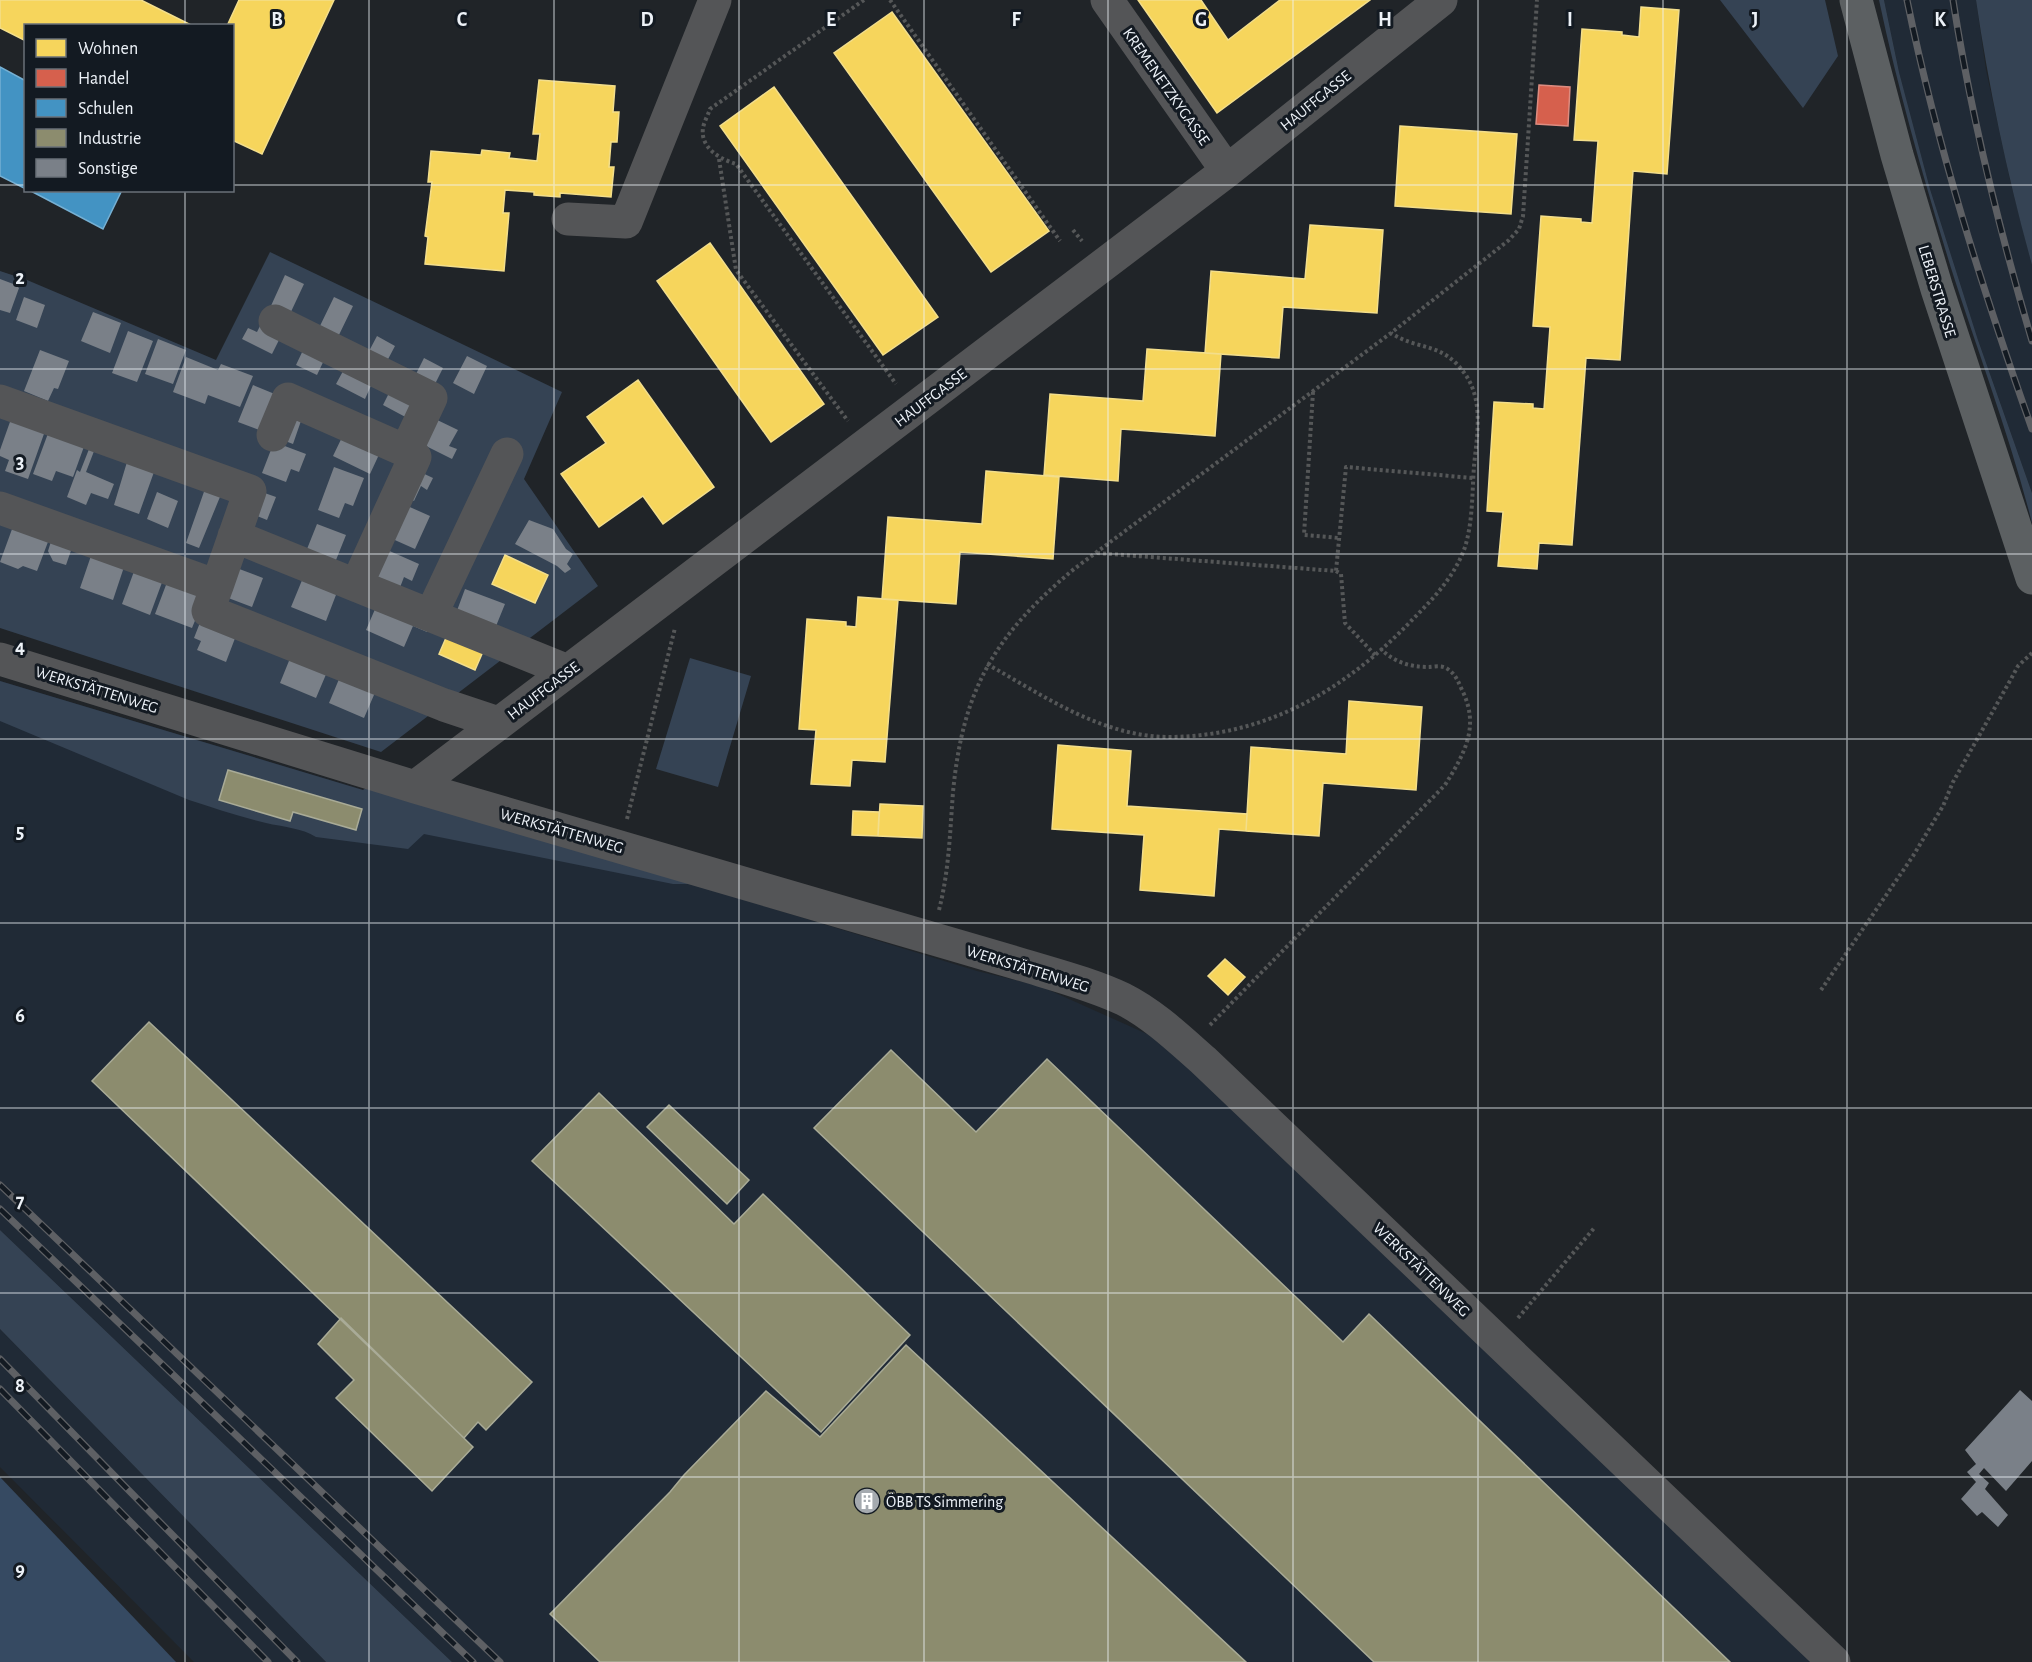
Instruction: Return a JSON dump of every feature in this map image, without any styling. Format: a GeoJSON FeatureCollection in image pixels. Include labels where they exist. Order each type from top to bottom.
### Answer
{"type":"FeatureCollection","features":[{"type":"Feature","properties":{"kind":"main road","name":"LEBERSTRASSE"},"geometry":{"type":"LineString","coordinates":[[1856,0],[1897,155],[1937,289],[2032,578]]}},
{"type":"Feature","properties":{"kind":"street"},"geometry":{"type":"LineString","coordinates":[[568,219],[626,222],[715,0]]}},
{"type":"Feature","properties":{"kind":"street","name":"KREMENETZKYGASSE"},"geometry":{"type":"LineString","coordinates":[[1107,0],[1227,171]]}},
{"type":"Feature","properties":{"kind":"street","name":"HAUFFGASSE"},"geometry":{"type":"LineString","coordinates":[[415,787],[1227,171],[1441,0]]}},
{"type":"Feature","properties":{"kind":"street"},"geometry":{"type":"LineString","coordinates":[[274,321],[431,398],[406,451]]}},
{"type":"Feature","properties":{"kind":"street"},"geometry":{"type":"LineString","coordinates":[[273,435],[288,399],[415,457],[357,584]]}},
{"type":"Feature","properties":{"kind":"street"},"geometry":{"type":"LineString","coordinates":[[0,400],[250,491],[208,611],[444,705],[498,723]]}},
{"type":"Feature","properties":{"kind":"street"},"geometry":{"type":"LineString","coordinates":[[431,615],[507,454]]}},
{"type":"Feature","properties":{"kind":"street"},"geometry":{"type":"LineString","coordinates":[[0,508],[217,586]]}},
{"type":"Feature","properties":{"kind":"street"},"geometry":{"type":"LineString","coordinates":[[234,536],[568,671]]}},
{"type":"Feature","properties":{"kind":"street","name":"WERKSTÄTTENWEG"},"geometry":{"type":"LineString","coordinates":[[0,659],[415,787],[1023,964],[1123,999],[1151,1017],[1188,1047],[1834,1662]]}},
{"type":"Feature","properties":{"kind":"path"},"geometry":{"type":"LineString","coordinates":[[864,0],[710,109],[703,129],[706,145],[719,159],[736,164],[914,409]]}},
{"type":"Feature","properties":{"kind":"path"},"geometry":{"type":"LineString","coordinates":[[890,0],[1060,242]]}},
{"type":"Feature","properties":{"kind":"path"},"geometry":{"type":"LineString","coordinates":[[932,938],[949,864],[954,788],[962,731],[987,664],[1007,635],[1047,592],[1096,553],[1391,333],[1509,240],[1519,229],[1523,216],[1537,0]]}},
{"type":"Feature","properties":{"kind":"path"},"geometry":{"type":"LineString","coordinates":[[719,159],[736,270],[836,407],[868,444]]}},
{"type":"Feature","properties":{"kind":"path"},"geometry":{"type":"LineString","coordinates":[[987,664],[1070,711],[1101,724],[1153,736],[1180,736],[1237,729],[1287,712],[1331,690],[1354,674],[1429,603],[1460,559],[1469,530],[1478,413],[1471,384],[1464,373],[1444,354],[1427,346],[1400,339],[1391,333]]}},
{"type":"Feature","properties":{"kind":"path"},"geometry":{"type":"LineString","coordinates":[[1313,391],[1304,535],[1339,538]]}},
{"type":"Feature","properties":{"kind":"path"},"geometry":{"type":"LineString","coordinates":[[1336,571],[1346,466],[1473,478]]}},
{"type":"Feature","properties":{"kind":"path"},"geometry":{"type":"LineString","coordinates":[[1096,553],[1336,571],[1341,574],[1345,623],[1375,655]]}},
{"type":"Feature","properties":{"kind":"path"},"geometry":{"type":"LineString","coordinates":[[620,847],[675,627]]}},
{"type":"Feature","properties":{"kind":"path"},"geometry":{"type":"LineString","coordinates":[[1188,1047],[1445,784],[1458,763],[1471,732],[1469,705],[1455,675],[1444,667],[1413,667],[1389,657],[1381,650]]}},
{"type":"Feature","properties":{"kind":"path"},"geometry":{"type":"LineString","coordinates":[[1821,990],[1913,856],[1943,806],[1953,782],[2014,672],[2026,656],[2032,653]]}},
{"type":"Feature","properties":{"kind":"path"},"geometry":{"type":"LineString","coordinates":[[1498,1341],[1595,1227]]}},
{"type":"Feature","properties":{"kind":"shaded area"},"geometry":{"type":"Polygon","coordinates":[[[1720,0],[1825,0],[1838,56],[1803,108],[1720,0]]]}},
{"type":"Feature","properties":{"kind":"shaded area"},"geometry":{"type":"Polygon","coordinates":[[[1879,0],[1884,0],[1899,72],[1930,189],[1978,340],[2032,493],[2032,523],[2014,458],[1931,202],[1903,101],[1879,0]]]}},
{"type":"Feature","properties":{"kind":"shaded area"},"geometry":{"type":"Polygon","coordinates":[[[1884,0],[1976,0],[1986,70],[2010,180],[2032,265],[2032,493],[1978,340],[1930,189],[1899,72],[1884,0]]]}},
{"type":"Feature","properties":{"kind":"shaded area"},"geometry":{"type":"Polygon","coordinates":[[[1976,0],[2032,0],[2032,265],[2000,134],[1976,0]]]}},
{"type":"Feature","properties":{"kind":"shaded area"},"geometry":{"type":"Polygon","coordinates":[[[270,252],[562,392],[524,479],[598,586],[381,752],[0,628],[0,271],[27,280],[216,360],[270,252]]]}},
{"type":"Feature","properties":{"kind":"shaded area"},"geometry":{"type":"Polygon","coordinates":[[[690,658],[751,676],[718,787],[656,769],[690,658]]]}},
{"type":"Feature","properties":{"kind":"shaded area"},"geometry":{"type":"Polygon","coordinates":[[[0,681],[363,790],[366,788],[693,884],[977,971],[1040,986],[1165,1042],[1818,1662],[452,1662],[0,1230],[0,681]]]}},
{"type":"Feature","properties":{"kind":"shaded area"},"geometry":{"type":"Polygon","coordinates":[[[0,681],[363,790],[366,788],[693,884],[673,884],[424,834],[408,849],[316,837],[299,830],[237,815],[189,800],[0,721],[0,681]]]}},
{"type":"Feature","properties":{"kind":"shaded area"},"geometry":{"type":"Polygon","coordinates":[[[0,1230],[452,1662],[326,1662],[0,1329],[0,1230]]]}},
{"type":"Feature","properties":{"kind":"shaded area"},"geometry":{"type":"Polygon","coordinates":[[[0,1329],[326,1662],[194,1662],[0,1467],[0,1329]]]}},
{"type":"Feature","properties":{"kind":"shaded area"},"geometry":{"type":"Polygon","coordinates":[[[0,1477],[176,1662],[0,1662],[0,1477]]]}},
{"type":"Feature","properties":{"kind":"building: Wohnen"},"geometry":{"type":"Polygon","coordinates":[[[0,0],[141,0],[189,24],[24,24],[24,40],[0,28],[0,0]]]}},
{"type":"Feature","properties":{"kind":"building: Wohnen"},"geometry":{"type":"Polygon","coordinates":[[[239,0],[334,0],[262,154],[234,141],[234,24],[228,24],[239,0]]]}},
{"type":"Feature","properties":{"kind":"building: Wohnen"},"geometry":{"type":"Polygon","coordinates":[[[1138,0],[1201,0],[1228,40],[1280,0],[1370,0],[1217,113],[1138,0]]]}},
{"type":"Feature","properties":{"kind":"building: Wohnen"},"geometry":{"type":"Polygon","coordinates":[[[1641,7],[1679,10],[1667,174],[1633,171],[1620,360],[1586,358],[1572,545],[1539,543],[1537,569],[1498,566],[1503,512],[1487,511],[1494,402],[1533,404],[1533,408],[1544,409],[1550,327],[1533,326],[1541,216],[1581,219],[1581,222],[1592,223],[1598,141],[1574,140],[1582,29],[1622,32],[1622,35],[1639,37],[1641,7]]]}},
{"type":"Feature","properties":{"kind":"building: Wohnen"},"geometry":{"type":"Polygon","coordinates":[[[892,12],[1049,231],[991,272],[834,53],[892,12]]]}},
{"type":"Feature","properties":{"kind":"building: Wohnen"},"geometry":{"type":"Polygon","coordinates":[[[539,80],[615,86],[613,112],[619,112],[617,142],[611,142],[609,167],[614,167],[611,197],[560,193],[560,197],[505,190],[503,213],[509,213],[504,271],[425,264],[428,237],[425,236],[432,182],[428,182],[431,151],[481,155],[482,150],[510,153],[509,158],[537,161],[540,134],[533,134],[539,80]]]}},
{"type":"Feature","properties":{"kind":"building: Wohnen"},"geometry":{"type":"Polygon","coordinates":[[[774,87],[938,317],[883,355],[720,126],[774,87]]]}},
{"type":"Feature","properties":{"kind":"building: Wohnen"},"geometry":{"type":"Polygon","coordinates":[[[1400,126],[1517,134],[1511,214],[1395,206],[1400,126]]]}},
{"type":"Feature","properties":{"kind":"building: Wohnen"},"geometry":{"type":"Polygon","coordinates":[[[1310,225],[1383,230],[1377,313],[1283,307],[1279,358],[1205,353],[1211,271],[1305,279],[1310,225]]]}},
{"type":"Feature","properties":{"kind":"building: Wohnen"},"geometry":{"type":"Polygon","coordinates":[[[710,243],[824,404],[771,442],[657,281],[710,243]]]}},
{"type":"Feature","properties":{"kind":"building: Wohnen"},"geometry":{"type":"Polygon","coordinates":[[[1147,349],[1221,354],[1215,436],[1121,429],[1118,481],[1044,475],[1050,394],[1143,401],[1147,349]]]}},
{"type":"Feature","properties":{"kind":"building: Wohnen"},"geometry":{"type":"Polygon","coordinates":[[[638,380],[714,487],[663,524],[643,496],[599,527],[561,474],[606,443],[587,417],[638,380]]]}},
{"type":"Feature","properties":{"kind":"building: Wohnen"},"geometry":{"type":"Polygon","coordinates":[[[986,471],[1059,477],[1053,559],[960,552],[956,604],[882,599],[888,517],[982,524],[986,471]]]}},
{"type":"Feature","properties":{"kind":"building: Wohnen"},"geometry":{"type":"Polygon","coordinates":[[[505,555],[548,575],[535,603],[492,584],[505,555]]]}},
{"type":"Feature","properties":{"kind":"building: Wohnen"},"geometry":{"type":"Polygon","coordinates":[[[858,597],[898,600],[885,762],[852,760],[850,786],[811,784],[816,730],[799,729],[807,619],[846,622],[846,626],[856,627],[858,597]]]}},
{"type":"Feature","properties":{"kind":"building: Wohnen"},"geometry":{"type":"Polygon","coordinates":[[[449,631],[485,647],[475,670],[439,654],[449,631]]]}},
{"type":"Feature","properties":{"kind":"building: Wohnen"},"geometry":{"type":"Polygon","coordinates":[[[1349,701],[1422,707],[1416,790],[1323,783],[1319,836],[1246,831],[1251,747],[1346,754],[1349,701]]]}},
{"type":"Feature","properties":{"kind":"building: Wohnen"},"geometry":{"type":"Polygon","coordinates":[[[1058,745],[1131,751],[1127,806],[1247,814],[1246,831],[1219,829],[1214,896],[1140,890],[1144,835],[1052,829],[1058,745]]]}},
{"type":"Feature","properties":{"kind":"building: Wohnen"},"geometry":{"type":"Polygon","coordinates":[[[880,804],[923,806],[922,838],[878,836],[880,804]]]}},
{"type":"Feature","properties":{"kind":"building: Wohnen"},"geometry":{"type":"Polygon","coordinates":[[[853,811],[879,812],[878,836],[852,835],[853,811]]]}},
{"type":"Feature","properties":{"kind":"building: Wohnen"},"geometry":{"type":"Polygon","coordinates":[[[1225,959],[1245,977],[1228,995],[1208,976],[1225,959]]]}},
{"type":"Feature","properties":{"kind":"building: Handel"},"geometry":{"type":"Polygon","coordinates":[[[1539,85],[1570,87],[1568,126],[1536,124],[1539,85]]]}},
{"type":"Feature","properties":{"kind":"building: Schulen"},"geometry":{"type":"Polygon","coordinates":[[[0,67],[24,80],[24,188],[0,176],[0,67]]]}},
{"type":"Feature","properties":{"kind":"building: Schulen"},"geometry":{"type":"Polygon","coordinates":[[[33,192],[121,192],[103,229],[33,192]]]}},
{"type":"Feature","properties":{"kind":"building: Industrie"},"geometry":{"type":"Polygon","coordinates":[[[228,770],[362,809],[356,830],[293,812],[290,821],[219,800],[228,770]]]}},
{"type":"Feature","properties":{"kind":"building: Industrie"},"geometry":{"type":"Polygon","coordinates":[[[149,1022],[532,1382],[486,1430],[478,1422],[464,1438],[92,1081],[149,1022]]]}},
{"type":"Feature","properties":{"kind":"building: Industrie"},"geometry":{"type":"Polygon","coordinates":[[[891,1050],[976,1132],[1047,1059],[1343,1342],[1369,1314],[1730,1662],[1374,1662],[814,1128],[891,1050]]]}},
{"type":"Feature","properties":{"kind":"building: Industrie"},"geometry":{"type":"Polygon","coordinates":[[[599,1093],[734,1224],[763,1194],[910,1335],[821,1432],[532,1161],[599,1093]]]}},
{"type":"Feature","properties":{"kind":"building: Industrie"},"geometry":{"type":"Polygon","coordinates":[[[669,1105],[749,1180],[727,1204],[647,1127],[669,1105]]]}},
{"type":"Feature","properties":{"kind":"building: Industrie"},"geometry":{"type":"Polygon","coordinates":[[[341,1318],[473,1447],[432,1491],[336,1398],[354,1380],[318,1344],[341,1318]]]}},
{"type":"Feature","properties":{"kind":"building: Industrie","name":"ÖBB TS Simmering"},"geometry":{"type":"Polygon","coordinates":[[[906,1345],[1246,1662],[600,1662],[550,1614],[766,1391],[820,1437],[906,1345]]]}},
{"type":"Feature","properties":{"kind":"building: Sonstige"},"geometry":{"type":"Polygon","coordinates":[[[285,275],[304,284],[289,316],[270,308],[285,275]]]}},
{"type":"Feature","properties":{"kind":"building: Sonstige"},"geometry":{"type":"Polygon","coordinates":[[[0,279],[19,288],[10,313],[0,310],[0,279]]]}},
{"type":"Feature","properties":{"kind":"building: Sonstige"},"geometry":{"type":"Polygon","coordinates":[[[24,297],[45,305],[37,328],[16,320],[24,297]]]}},
{"type":"Feature","properties":{"kind":"building: Sonstige"},"geometry":{"type":"Polygon","coordinates":[[[334,297],[353,306],[337,339],[318,330],[334,297]]]}},
{"type":"Feature","properties":{"kind":"building: Sonstige"},"geometry":{"type":"Polygon","coordinates":[[[93,312],[121,323],[110,353],[81,341],[93,312]]]}},
{"type":"Feature","properties":{"kind":"building: Sonstige"},"geometry":{"type":"Polygon","coordinates":[[[261,324],[282,334],[272,354],[242,339],[248,328],[257,332],[261,324]]]}},
{"type":"Feature","properties":{"kind":"building: Sonstige"},"geometry":{"type":"Polygon","coordinates":[[[128,331],[153,341],[137,382],[112,373],[128,331]]]}},
{"type":"Feature","properties":{"kind":"building: Sonstige"},"geometry":{"type":"Polygon","coordinates":[[[377,336],[395,346],[386,363],[368,353],[377,336]]]}},
{"type":"Feature","properties":{"kind":"building: Sonstige"},"geometry":{"type":"Polygon","coordinates":[[[158,339],[186,350],[173,384],[145,374],[158,339]]]}},
{"type":"Feature","properties":{"kind":"building: Sonstige"},"geometry":{"type":"Polygon","coordinates":[[[305,346],[326,356],[317,375],[296,365],[305,346]]]}},
{"type":"Feature","properties":{"kind":"building: Sonstige"},"geometry":{"type":"Polygon","coordinates":[[[40,350],[69,361],[58,389],[54,388],[48,401],[24,391],[40,350]]]}},
{"type":"Feature","properties":{"kind":"building: Sonstige"},"geometry":{"type":"Polygon","coordinates":[[[467,356],[487,366],[474,394],[453,383],[467,356]]]}},
{"type":"Feature","properties":{"kind":"building: Sonstige"},"geometry":{"type":"Polygon","coordinates":[[[186,357],[218,370],[221,364],[253,376],[240,407],[208,395],[205,404],[173,392],[186,357]]]}},
{"type":"Feature","properties":{"kind":"building: Sonstige"},"geometry":{"type":"Polygon","coordinates":[[[424,358],[443,368],[434,386],[415,376],[424,358]]]}},
{"type":"Feature","properties":{"kind":"building: Sonstige"},"geometry":{"type":"Polygon","coordinates":[[[348,362],[374,379],[365,399],[336,384],[348,362]]]}},
{"type":"Feature","properties":{"kind":"building: Sonstige"},"geometry":{"type":"Polygon","coordinates":[[[253,385],[282,397],[267,433],[238,422],[253,385]]]}},
{"type":"Feature","properties":{"kind":"building: Sonstige"},"geometry":{"type":"Polygon","coordinates":[[[391,389],[420,401],[411,420],[383,405],[391,389]]]}},
{"type":"Feature","properties":{"kind":"building: Sonstige"},"geometry":{"type":"Polygon","coordinates":[[[290,414],[302,418],[293,444],[280,439],[290,414]]]}},
{"type":"Feature","properties":{"kind":"building: Sonstige"},"geometry":{"type":"Polygon","coordinates":[[[431,417],[458,430],[449,446],[457,449],[452,459],[418,442],[431,417]]]}},
{"type":"Feature","properties":{"kind":"building: Sonstige"},"geometry":{"type":"Polygon","coordinates":[[[11,419],[45,431],[28,479],[5,471],[9,460],[0,456],[11,419]]]}},
{"type":"Feature","properties":{"kind":"building: Sonstige"},"geometry":{"type":"Polygon","coordinates":[[[50,428],[86,441],[73,477],[56,471],[52,481],[33,474],[50,428]]]}},
{"type":"Feature","properties":{"kind":"building: Sonstige"},"geometry":{"type":"Polygon","coordinates":[[[346,429],[383,446],[370,474],[333,456],[346,429]]]}},
{"type":"Feature","properties":{"kind":"building: Sonstige"},"geometry":{"type":"Polygon","coordinates":[[[274,442],[306,454],[299,472],[291,469],[286,482],[262,473],[274,442]]]}},
{"type":"Feature","properties":{"kind":"building: Sonstige"},"geometry":{"type":"Polygon","coordinates":[[[91,444],[96,446],[86,472],[114,484],[108,499],[91,493],[86,505],[67,497],[77,470],[80,472],[91,444]]]}},
{"type":"Feature","properties":{"kind":"building: Sonstige"},"geometry":{"type":"Polygon","coordinates":[[[127,462],[154,472],[139,514],[114,505],[127,462]]]}},
{"type":"Feature","properties":{"kind":"building: Sonstige"},"geometry":{"type":"Polygon","coordinates":[[[334,467],[364,478],[353,506],[345,503],[339,518],[318,510],[334,467]]]}},
{"type":"Feature","properties":{"kind":"building: Sonstige"},"geometry":{"type":"Polygon","coordinates":[[[416,470],[433,478],[427,490],[421,486],[414,501],[404,496],[416,470]]]}},
{"type":"Feature","properties":{"kind":"building: Sonstige"},"geometry":{"type":"Polygon","coordinates":[[[206,486],[222,492],[199,548],[186,543],[206,486]]]}},
{"type":"Feature","properties":{"kind":"building: Sonstige"},"geometry":{"type":"Polygon","coordinates":[[[256,490],[276,497],[267,520],[247,512],[256,490]]]}},
{"type":"Feature","properties":{"kind":"building: Sonstige"},"geometry":{"type":"Polygon","coordinates":[[[157,492],[178,501],[168,528],[147,519],[157,492]]]}},
{"type":"Feature","properties":{"kind":"building: Sonstige"},"geometry":{"type":"Polygon","coordinates":[[[403,504],[430,516],[415,549],[388,537],[403,504]]]}},
{"type":"Feature","properties":{"kind":"building: Sonstige"},"geometry":{"type":"Polygon","coordinates":[[[529,520],[553,529],[566,549],[573,554],[567,564],[571,569],[565,573],[557,566],[515,544],[529,520]]]}},
{"type":"Feature","properties":{"kind":"building: Sonstige"},"geometry":{"type":"Polygon","coordinates":[[[15,521],[51,534],[37,571],[23,566],[18,569],[0,562],[15,521]]]}},
{"type":"Feature","properties":{"kind":"building: Sonstige"},"geometry":{"type":"Polygon","coordinates":[[[317,524],[346,535],[334,565],[305,554],[317,524]]]}},
{"type":"Feature","properties":{"kind":"building: Sonstige"},"geometry":{"type":"Polygon","coordinates":[[[54,532],[75,539],[66,565],[53,561],[48,551],[54,532]]]}},
{"type":"Feature","properties":{"kind":"building: Sonstige"},"geometry":{"type":"Polygon","coordinates":[[[385,549],[419,564],[412,581],[404,577],[399,590],[372,578],[385,549]]]}},
{"type":"Feature","properties":{"kind":"building: Sonstige"},"geometry":{"type":"Polygon","coordinates":[[[93,550],[126,561],[113,600],[80,588],[93,550]]]}},
{"type":"Feature","properties":{"kind":"building: Sonstige"},"geometry":{"type":"Polygon","coordinates":[[[136,566],[164,577],[150,615],[122,604],[136,566]]]}},
{"type":"Feature","properties":{"kind":"building: Sonstige"},"geometry":{"type":"Polygon","coordinates":[[[234,567],[263,578],[252,607],[223,596],[234,567]]]}},
{"type":"Feature","properties":{"kind":"building: Sonstige"},"geometry":{"type":"Polygon","coordinates":[[[305,573],[339,587],[326,621],[291,607],[305,573]]]}},
{"type":"Feature","properties":{"kind":"building: Sonstige"},"geometry":{"type":"Polygon","coordinates":[[[169,577],[207,591],[192,628],[155,614],[169,577]]]}},
{"type":"Feature","properties":{"kind":"building: Sonstige"},"geometry":{"type":"Polygon","coordinates":[[[465,589],[505,604],[494,631],[455,616],[465,589]]]}},
{"type":"Feature","properties":{"kind":"building: Sonstige"},"geometry":{"type":"Polygon","coordinates":[[[379,600],[431,622],[427,632],[413,626],[404,647],[366,630],[379,600]]]}},
{"type":"Feature","properties":{"kind":"building: Sonstige"},"geometry":{"type":"Polygon","coordinates":[[[201,620],[237,633],[226,662],[197,650],[201,641],[194,638],[201,620]]]}},
{"type":"Feature","properties":{"kind":"building: Sonstige"},"geometry":{"type":"Polygon","coordinates":[[[293,651],[330,665],[316,698],[280,683],[293,651]]]}},
{"type":"Feature","properties":{"kind":"building: Sonstige"},"geometry":{"type":"Polygon","coordinates":[[[342,672],[377,688],[364,718],[329,703],[342,672]]]}},
{"type":"Feature","properties":{"kind":"building: Sonstige"},"geometry":{"type":"Polygon","coordinates":[[[2020,1390],[2032,1401],[2032,1461],[2006,1491],[1984,1468],[1979,1474],[1989,1483],[1985,1489],[2008,1515],[1998,1527],[1982,1512],[1977,1516],[1961,1499],[1976,1482],[1967,1472],[1976,1464],[1965,1450],[2020,1390]]]}},
{"type":"Feature","properties":{"kind":"railway"},"geometry":{"type":"LineString","coordinates":[[1907,0],[1932,109],[1962,216],[2032,429]]}},
{"type":"Feature","properties":{"kind":"railway"},"geometry":{"type":"LineString","coordinates":[[1953,0],[1968,86],[1987,172],[2032,341]]}},
{"type":"Feature","properties":{"kind":"railway"},"geometry":{"type":"LineString","coordinates":[[0,1185],[500,1662]]}},
{"type":"Feature","properties":{"kind":"railway"},"geometry":{"type":"LineString","coordinates":[[0,1209],[473,1662]]}},
{"type":"Feature","properties":{"kind":"railway"},"geometry":{"type":"LineString","coordinates":[[0,1359],[297,1662]]}},
{"type":"Feature","properties":{"kind":"railway"},"geometry":{"type":"LineString","coordinates":[[0,1389],[268,1662]]}},
{"type":"Feature","properties":{"kind":"place","name":"ÖBB TS Simmering"},"geometry":{"type":"Point","coordinates":[867,1501]}}]}
